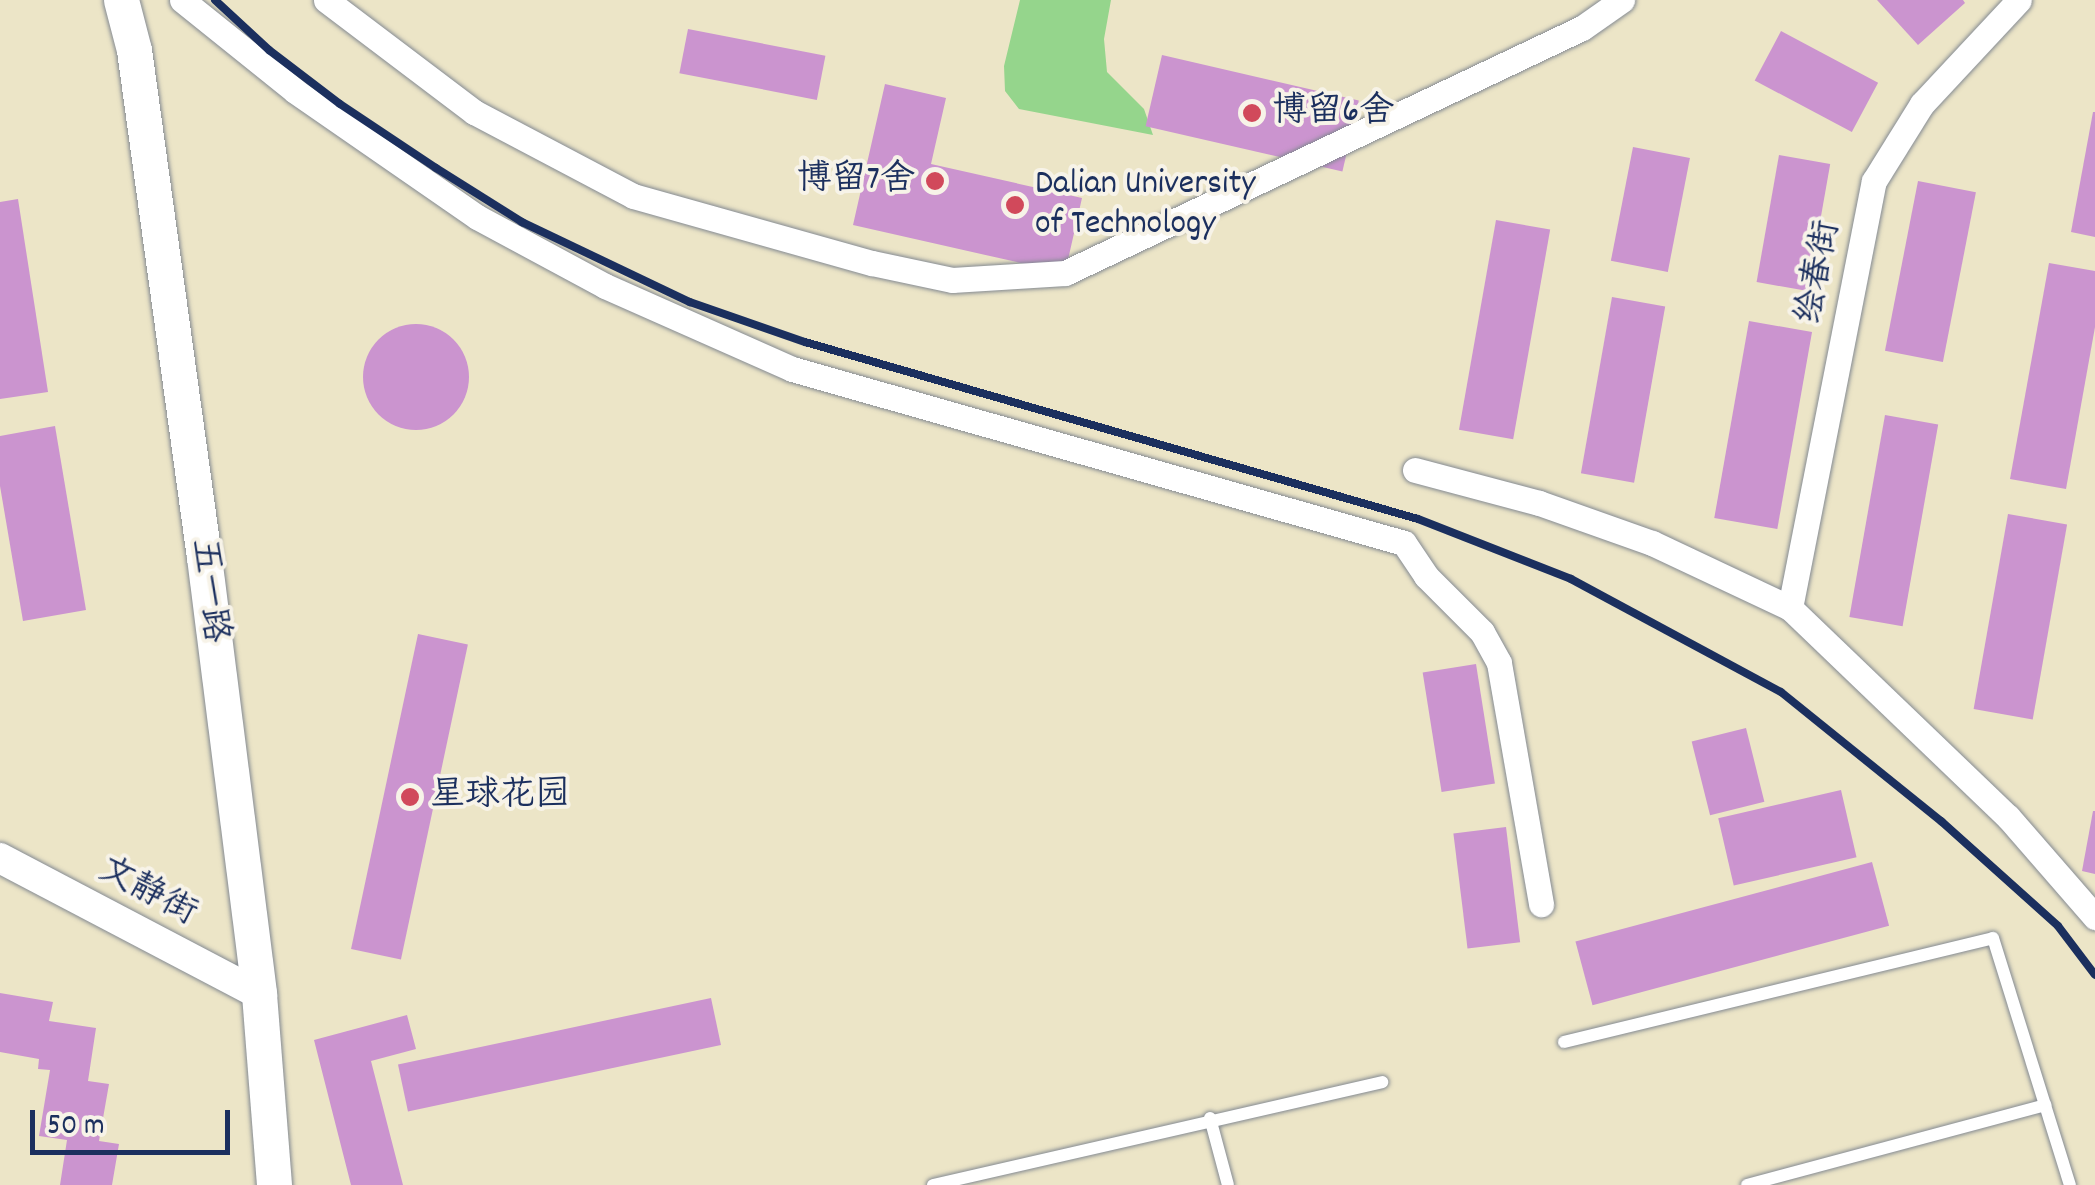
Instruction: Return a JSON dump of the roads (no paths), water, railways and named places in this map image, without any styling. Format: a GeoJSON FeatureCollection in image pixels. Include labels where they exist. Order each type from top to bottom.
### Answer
{"type":"FeatureCollection","features":[{"type":"Feature","properties":{"kind":"main road","name":"五一路"},"geometry":{"type":"LineString","coordinates":[[121,0],[134,50],[204,556],[259,994],[274,1185]]}},
{"type":"Feature","properties":{"kind":"street"},"geometry":{"type":"LineString","coordinates":[[182,0],[294,91],[477,218],[622,294],[792,369],[1404,543],[1426,576],[1482,632],[1499,664],[1540,904]]}},
{"type":"Feature","properties":{"kind":"street"},"geometry":{"type":"LineString","coordinates":[[326,0],[474,112],[633,196],[872,263],[952,280],[1066,273],[1582,28],[1622,0]]}},
{"type":"Feature","properties":{"kind":"street","name":"绘春街"},"geometry":{"type":"LineString","coordinates":[[1790,608],[1874,182],[1922,104],[2019,0]]}},
{"type":"Feature","properties":{"kind":"street"},"geometry":{"type":"LineString","coordinates":[[1415,470],[1539,504],[1652,543],[1790,608],[2008,817],[2095,916]]}},
{"type":"Feature","properties":{"kind":"street","name":"文静街"},"geometry":{"type":"LineString","coordinates":[[0,858],[259,994]]}},
{"type":"Feature","properties":{"kind":"lane"},"geometry":{"type":"LineString","coordinates":[[1564,1042],[1993,938],[2070,1185]]}},
{"type":"Feature","properties":{"kind":"lane"},"geometry":{"type":"LineString","coordinates":[[933,1185],[1210,1118],[1382,1082]]}},
{"type":"Feature","properties":{"kind":"lane"},"geometry":{"type":"LineString","coordinates":[[1747,1185],[2045,1105]]}},
{"type":"Feature","properties":{"kind":"lane"},"geometry":{"type":"LineString","coordinates":[[1210,1118],[1228,1185]]}},
{"type":"Feature","properties":{"kind":"railway"},"geometry":{"type":"LineString","coordinates":[[215,0],[269,50],[340,104],[436,168],[522,222],[690,302],[805,342],[1418,519],[1571,579],[1781,692],[1941,821],[2058,926],[2095,975]]}},
{"type":"Feature","properties":{"kind":"place","name":"博留6舍"},"geometry":{"type":"Point","coordinates":[1252,113]}},
{"type":"Feature","properties":{"kind":"place","name":"博留7舍"},"geometry":{"type":"Point","coordinates":[935,181]}},
{"type":"Feature","properties":{"kind":"place","name":"Dalian University of Technology"},"geometry":{"type":"Point","coordinates":[1015,205]}},
{"type":"Feature","properties":{"kind":"place","name":"星球花园"},"geometry":{"type":"Point","coordinates":[410,797]}}]}
